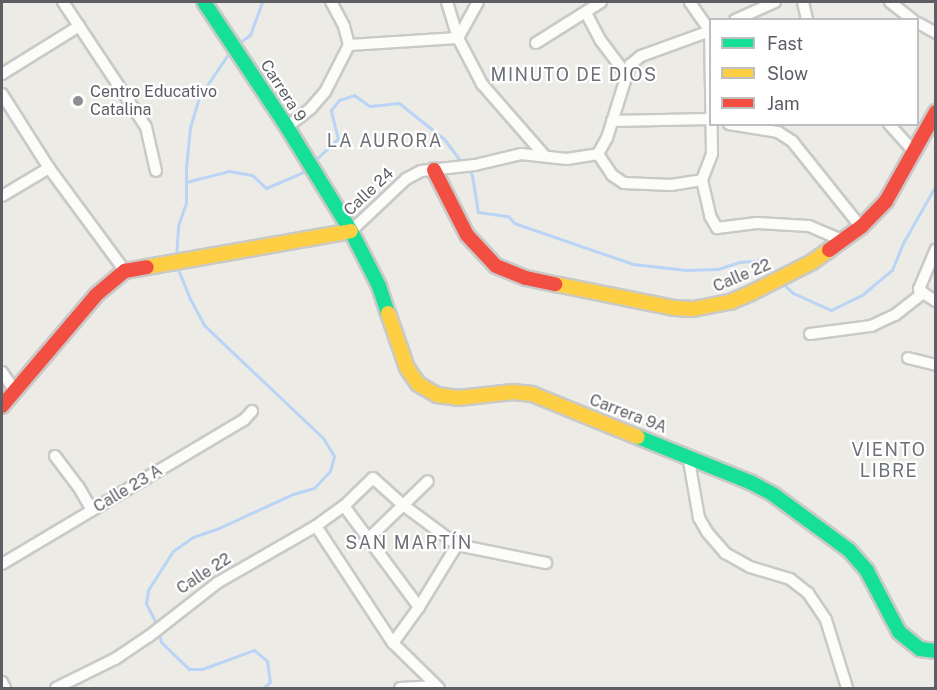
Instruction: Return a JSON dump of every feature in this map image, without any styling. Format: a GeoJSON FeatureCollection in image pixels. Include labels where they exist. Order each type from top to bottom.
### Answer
{"type":"FeatureCollection","features":[{"type":"Feature","properties":{"kind":"street"},"geometry":{"type":"LineString","coordinates":[[63,2],[146,127],[156,171]]}},
{"type":"Feature","properties":{"kind":"street","name":"Carrera 9"},"geometry":{"type":"LineString","coordinates":[[204,2],[287,127],[351,231]]}},
{"type":"Feature","properties":{"kind":"street"},"geometry":{"type":"LineString","coordinates":[[287,127],[311,108],[325,92],[349,45],[344,26],[331,2]]}},
{"type":"Feature","properties":{"kind":"street"},"geometry":{"type":"LineString","coordinates":[[447,2],[458,38],[494,100],[544,155]]}},
{"type":"Feature","properties":{"kind":"street"},"geometry":{"type":"LineString","coordinates":[[458,38],[478,2]]}},
{"type":"Feature","properties":{"kind":"street"},"geometry":{"type":"LineString","coordinates":[[536,43],[600,2]]}},
{"type":"Feature","properties":{"kind":"street"},"geometry":{"type":"LineString","coordinates":[[690,2],[709,30]]}},
{"type":"Feature","properties":{"kind":"street"},"geometry":{"type":"LineString","coordinates":[[739,18],[775,2]]}},
{"type":"Feature","properties":{"kind":"street"},"geometry":{"type":"LineString","coordinates":[[803,2],[807,18]]}},
{"type":"Feature","properties":{"kind":"street"},"geometry":{"type":"LineString","coordinates":[[890,2],[910,18]]}},
{"type":"Feature","properties":{"kind":"street"},"geometry":{"type":"LineString","coordinates":[[586,13],[601,42],[626,73]]}},
{"type":"Feature","properties":{"kind":"street"},"geometry":{"type":"LineString","coordinates":[[919,24],[936,33]]}},
{"type":"Feature","properties":{"kind":"street"},"geometry":{"type":"LineString","coordinates":[[2,74],[79,26]]}},
{"type":"Feature","properties":{"kind":"street"},"geometry":{"type":"LineString","coordinates":[[702,180],[670,185],[624,183],[612,175],[598,154],[612,121],[630,65],[641,56],[709,31]]}},
{"type":"Feature","properties":{"kind":"street"},"geometry":{"type":"LineString","coordinates":[[349,45],[458,38]]}},
{"type":"Feature","properties":{"kind":"street"},"geometry":{"type":"LineString","coordinates":[[2,406],[96,295],[125,271],[3,102]]}},
{"type":"Feature","properties":{"kind":"street","name":"Calle 22"},"geometry":{"type":"LineString","coordinates":[[434,170],[467,235],[483,255],[507,272],[674,308],[716,306],[782,278],[812,262],[861,227],[886,201],[936,112]]}},
{"type":"Feature","properties":{"kind":"street"},"geometry":{"type":"LineString","coordinates":[[612,121],[709,119]]}},
{"type":"Feature","properties":{"kind":"street"},"geometry":{"type":"LineString","coordinates":[[710,126],[712,154],[702,180],[710,216],[717,228],[757,223],[808,226],[842,240]]}},
{"type":"Feature","properties":{"kind":"street"},"geometry":{"type":"LineString","coordinates":[[741,126],[778,132],[792,141],[861,227]]}},
{"type":"Feature","properties":{"kind":"street"},"geometry":{"type":"LineString","coordinates":[[891,126],[915,153]]}},
{"type":"Feature","properties":{"kind":"street","name":"Calle 24"},"geometry":{"type":"LineString","coordinates":[[125,271],[165,266],[351,231],[406,179],[421,171],[475,165],[520,154],[567,159],[598,154]]}},
{"type":"Feature","properties":{"kind":"street"},"geometry":{"type":"LineString","coordinates":[[2,193],[49,168]]}},
{"type":"Feature","properties":{"kind":"street","name":"Carrera 9A"},"geometry":{"type":"LineString","coordinates":[[351,231],[379,286],[407,368],[418,384],[437,395],[458,398],[513,392],[532,394],[732,473],[774,495],[849,550],[867,571],[899,632],[920,649],[936,651]]}},
{"type":"Feature","properties":{"kind":"street"},"geometry":{"type":"LineString","coordinates":[[918,295],[936,249]]}},
{"type":"Feature","properties":{"kind":"street"},"geometry":{"type":"LineString","coordinates":[[810,334],[872,326],[895,315],[918,295],[925,294],[936,301]]}},
{"type":"Feature","properties":{"kind":"street"},"geometry":{"type":"LineString","coordinates":[[908,358],[936,365]]}},
{"type":"Feature","properties":{"kind":"street"},"geometry":{"type":"LineString","coordinates":[[2,372],[15,391]]}},
{"type":"Feature","properties":{"kind":"street","name":"Calle 23 A"},"geometry":{"type":"LineString","coordinates":[[2,564],[244,420],[252,411]]}},
{"type":"Feature","properties":{"kind":"street"},"geometry":{"type":"LineString","coordinates":[[688,455],[699,518],[707,532],[725,553],[750,567],[790,579],[808,593],[826,620],[847,688]]}},
{"type":"Feature","properties":{"kind":"street"},"geometry":{"type":"LineString","coordinates":[[55,456],[78,486],[92,510]]}},
{"type":"Feature","properties":{"kind":"street","name":"Calle 22"},"geometry":{"type":"LineString","coordinates":[[56,688],[116,659],[148,638],[179,610],[217,583],[316,526],[344,506],[373,478],[378,480],[403,505]]}},
{"type":"Feature","properties":{"kind":"street"},"geometry":{"type":"LineString","coordinates":[[368,539],[428,481]]}},
{"type":"Feature","properties":{"kind":"street"},"geometry":{"type":"LineString","coordinates":[[403,505],[458,545],[546,563]]}},
{"type":"Feature","properties":{"kind":"street"},"geometry":{"type":"LineString","coordinates":[[344,506],[419,607]]}},
{"type":"Feature","properties":{"kind":"street"},"geometry":{"type":"LineString","coordinates":[[316,526],[393,643],[436,687]]}},
{"type":"Feature","properties":{"kind":"street"},"geometry":{"type":"LineString","coordinates":[[393,643],[458,545]]}},
{"type":"Feature","properties":{"kind":"street"},"geometry":{"type":"LineString","coordinates":[[2,682],[5,688]]}},
{"type":"Feature","properties":{"kind":"street"},"geometry":{"type":"LineString","coordinates":[[400,688],[436,687]]}},
{"type":"Feature","properties":{"kind":"waterway"},"geometry":{"type":"LineString","coordinates":[[236,45],[250,35],[262,2]]}},
{"type":"Feature","properties":{"kind":"waterway"},"geometry":{"type":"LineString","coordinates":[[176,257],[178,226],[186,203],[186,168],[190,127],[199,97],[231,50]]}},
{"type":"Feature","properties":{"kind":"waterway"},"geometry":{"type":"LineString","coordinates":[[313,162],[338,139],[331,110],[339,100],[354,95],[370,106],[399,103],[444,139],[463,164]]}},
{"type":"Feature","properties":{"kind":"waterway"},"geometry":{"type":"LineString","coordinates":[[186,182],[229,171],[252,175],[266,188],[301,173],[308,167]]}},
{"type":"Feature","properties":{"kind":"waterway"},"geometry":{"type":"LineString","coordinates":[[468,169],[472,175],[478,212],[508,216],[514,223],[633,264],[686,270],[718,269],[740,262],[764,260],[775,277]]}},
{"type":"Feature","properties":{"kind":"waterway"},"geometry":{"type":"LineString","coordinates":[[782,283],[793,293],[831,310],[862,295],[892,270],[903,243],[936,185]]}},
{"type":"Feature","properties":{"kind":"waterway"},"geometry":{"type":"LineString","coordinates":[[158,627],[146,603],[148,590],[173,551],[193,537],[219,528],[293,494],[314,488],[330,471],[334,456],[323,438],[204,325],[177,267]]}},
{"type":"Feature","properties":{"kind":"waterway"},"geometry":{"type":"LineString","coordinates":[[159,633],[161,642],[189,669],[202,669],[254,650],[267,661],[270,682],[263,688]]}},
{"type":"Feature","properties":{"kind":"traffic: fast"},"geometry":{"type":"LineString","coordinates":[[204,2],[287,127],[351,231],[379,286],[388,313]]}},
{"type":"Feature","properties":{"kind":"traffic: fast"},"geometry":{"type":"LineString","coordinates":[[638,437],[750,482],[774,495],[849,550],[867,571],[899,632],[920,649],[936,651]]}},
{"type":"Feature","properties":{"kind":"traffic: slow"},"geometry":{"type":"LineString","coordinates":[[147,267],[351,231]]}},
{"type":"Feature","properties":{"kind":"traffic: slow"},"geometry":{"type":"LineString","coordinates":[[555,284],[674,308],[693,309],[730,302],[751,293],[812,262],[829,250]]}},
{"type":"Feature","properties":{"kind":"traffic: slow"},"geometry":{"type":"LineString","coordinates":[[388,313],[407,368],[418,384],[437,395],[458,398],[513,392],[532,394],[638,437]]}},
{"type":"Feature","properties":{"kind":"traffic: jam"},"geometry":{"type":"LineString","coordinates":[[829,250],[861,227],[886,201],[936,112]]}},
{"type":"Feature","properties":{"kind":"traffic: jam"},"geometry":{"type":"LineString","coordinates":[[434,170],[467,235],[496,266],[526,278],[555,284]]}},
{"type":"Feature","properties":{"kind":"traffic: jam"},"geometry":{"type":"LineString","coordinates":[[2,406],[96,295],[125,271],[147,267]]}},
{"type":"Feature","properties":{"kind":"place","name":"Centro Educativo Catalina"},"geometry":{"type":"Point","coordinates":[78,101]}},
{"type":"Feature","properties":{"kind":"district","name":"MINUTO DE DIOS"},"geometry":{"type":"Point","coordinates":[574,75]}},
{"type":"Feature","properties":{"kind":"district","name":"LA AURORA"},"geometry":{"type":"Point","coordinates":[385,141]}},
{"type":"Feature","properties":{"kind":"district","name":"VIENTO LIBRE"},"geometry":{"type":"Point","coordinates":[889,461]}},
{"type":"Feature","properties":{"kind":"district","name":"SAN MARTÍN"},"geometry":{"type":"Point","coordinates":[409,543]}}]}
